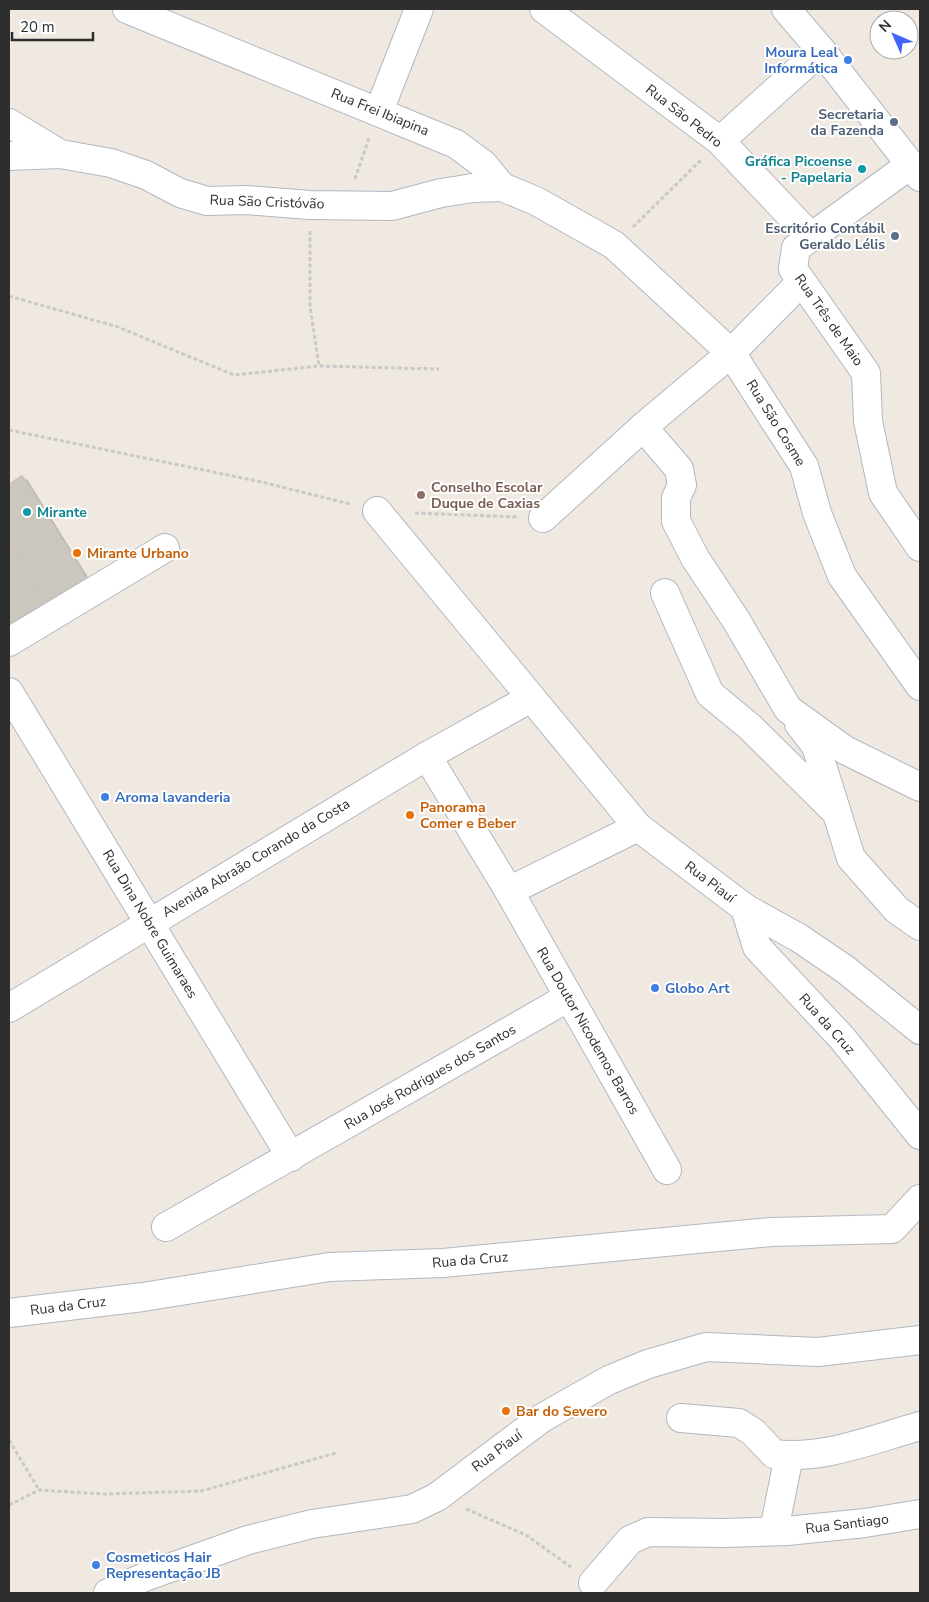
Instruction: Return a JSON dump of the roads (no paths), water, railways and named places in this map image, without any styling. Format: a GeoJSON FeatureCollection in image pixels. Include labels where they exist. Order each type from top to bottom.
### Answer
{"type":"FeatureCollection","features":[{"type":"Feature","properties":{"kind":"street","name":"Rua Frei Ibiapina"},"geometry":{"type":"LineString","coordinates":[[127,9],[456,144],[483,164],[502,187],[536,201],[614,245]]}},
{"type":"Feature","properties":{"kind":"street"},"geometry":{"type":"LineString","coordinates":[[379,112],[419,9]]}},
{"type":"Feature","properties":{"kind":"street","name":"Rua São Pedro"},"geometry":{"type":"LineString","coordinates":[[544,9],[720,142],[811,237]]}},
{"type":"Feature","properties":{"kind":"street"},"geometry":{"type":"LineString","coordinates":[[798,13],[821,50],[915,171]]}},
{"type":"Feature","properties":{"kind":"street"},"geometry":{"type":"LineString","coordinates":[[720,142],[821,50]]}},
{"type":"Feature","properties":{"kind":"street"},"geometry":{"type":"LineString","coordinates":[[9,123],[60,154]]}},
{"type":"Feature","properties":{"kind":"street","name":"Rua São Cristóvão"},"geometry":{"type":"LineString","coordinates":[[9,156],[60,154],[111,163],[146,175],[180,193],[206,201],[246,200],[310,205],[392,206],[440,193],[474,188],[502,187]]}},
{"type":"Feature","properties":{"kind":"street","name":"Rua Três de Maio"},"geometry":{"type":"LineString","coordinates":[[915,171],[796,248],[794,269],[801,282],[829,318],[866,373],[868,421],[883,493],[920,547]]}},
{"type":"Feature","properties":{"kind":"street","name":"Rua São Cosme"},"geometry":{"type":"LineString","coordinates":[[614,245],[731,353],[804,466],[817,514],[842,576],[920,686]]}},
{"type":"Feature","properties":{"kind":"street"},"geometry":{"type":"LineString","coordinates":[[543,518],[643,427],[731,353],[801,282]]}},
{"type":"Feature","properties":{"kind":"street"},"geometry":{"type":"LineString","coordinates":[[643,427],[679,469],[682,485],[676,498],[676,521],[695,558],[736,620],[788,709],[816,746],[835,811],[852,858],[897,910],[920,926]]}},
{"type":"Feature","properties":{"kind":"street","name":"Rua Piauí"},"geometry":{"type":"LineString","coordinates":[[377,511],[638,827],[745,908],[799,938],[846,970],[920,1030]]}},
{"type":"Feature","properties":{"kind":"street"},"geometry":{"type":"LineString","coordinates":[[9,642],[166,548]]}},
{"type":"Feature","properties":{"kind":"street"},"geometry":{"type":"LineString","coordinates":[[665,593],[710,694],[750,727],[835,811]]}},
{"type":"Feature","properties":{"kind":"street","name":"Rua Dina Nobre Guimaraes"},"geometry":{"type":"LineString","coordinates":[[9,692],[291,1157]]}},
{"type":"Feature","properties":{"kind":"street","name":"Avenida Abraão Corando da Costa"},"geometry":{"type":"LineString","coordinates":[[9,1008],[428,756],[532,698]]}},
{"type":"Feature","properties":{"kind":"street"},"geometry":{"type":"LineString","coordinates":[[788,709],[845,750],[920,787]]}},
{"type":"Feature","properties":{"kind":"street","name":"Rua Doutor Nicodemos Barros"},"geometry":{"type":"LineString","coordinates":[[428,756],[509,891],[667,1170]]}},
{"type":"Feature","properties":{"kind":"street"},"geometry":{"type":"LineString","coordinates":[[509,891],[638,827]]}},
{"type":"Feature","properties":{"kind":"street","name":"Rua da Cruz"},"geometry":{"type":"LineString","coordinates":[[745,908],[757,947],[842,1038],[920,1135]]}},
{"type":"Feature","properties":{"kind":"street","name":"Rua José Rodrigues dos Santos"},"geometry":{"type":"LineString","coordinates":[[166,1227],[569,997]]}},
{"type":"Feature","properties":{"kind":"street","name":"Rua da Cruz"},"geometry":{"type":"LineString","coordinates":[[9,1313],[143,1297],[330,1267],[443,1263],[771,1232],[892,1228],[920,1199]]}},
{"type":"Feature","properties":{"kind":"street","name":"Rua Piauí"},"geometry":{"type":"LineString","coordinates":[[108,1593],[147,1576],[248,1540],[322,1522],[412,1509],[437,1497],[542,1418],[608,1380],[648,1364],[706,1347],[818,1352],[920,1340]]}},
{"type":"Feature","properties":{"kind":"street"},"geometry":{"type":"LineString","coordinates":[[681,1418],[739,1423],[753,1432],[774,1454],[789,1456],[836,1450],[920,1426]]}},
{"type":"Feature","properties":{"kind":"street"},"geometry":{"type":"LineString","coordinates":[[774,1530],[789,1456]]}},
{"type":"Feature","properties":{"kind":"street","name":"Rua Santiago"},"geometry":{"type":"LineString","coordinates":[[594,1583],[630,1540],[648,1532],[725,1533],[787,1531],[865,1523],[920,1514]]}},
{"type":"Feature","properties":{"kind":"place","name":"Moura Leal Informática"},"geometry":{"type":"Point","coordinates":[848,60]}},
{"type":"Feature","properties":{"kind":"place","name":"Secretaria da Fazenda"},"geometry":{"type":"Point","coordinates":[894,122]}},
{"type":"Feature","properties":{"kind":"place","name":"Gráfica Picoense - Papelaria"},"geometry":{"type":"Point","coordinates":[862,169]}},
{"type":"Feature","properties":{"kind":"place","name":"Escritório Contábil Geraldo Lélis"},"geometry":{"type":"Point","coordinates":[895,236]}},
{"type":"Feature","properties":{"kind":"place","name":"Conselho Escolar Duque de Caxias"},"geometry":{"type":"Point","coordinates":[421,495]}},
{"type":"Feature","properties":{"kind":"place","name":"Mirante"},"geometry":{"type":"Point","coordinates":[27,512]}},
{"type":"Feature","properties":{"kind":"place","name":"Mirante Urbano"},"geometry":{"type":"Point","coordinates":[77,553]}},
{"type":"Feature","properties":{"kind":"place","name":"Aroma lavanderia"},"geometry":{"type":"Point","coordinates":[105,797]}},
{"type":"Feature","properties":{"kind":"place","name":"Panorama Comer e Beber"},"geometry":{"type":"Point","coordinates":[410,815]}},
{"type":"Feature","properties":{"kind":"place","name":"Globo Art"},"geometry":{"type":"Point","coordinates":[655,988]}},
{"type":"Feature","properties":{"kind":"place","name":"Bar do Severo"},"geometry":{"type":"Point","coordinates":[506,1411]}},
{"type":"Feature","properties":{"kind":"place","name":"Cosmeticos Hair Representação JB"},"geometry":{"type":"Point","coordinates":[96,1565]}}]}
